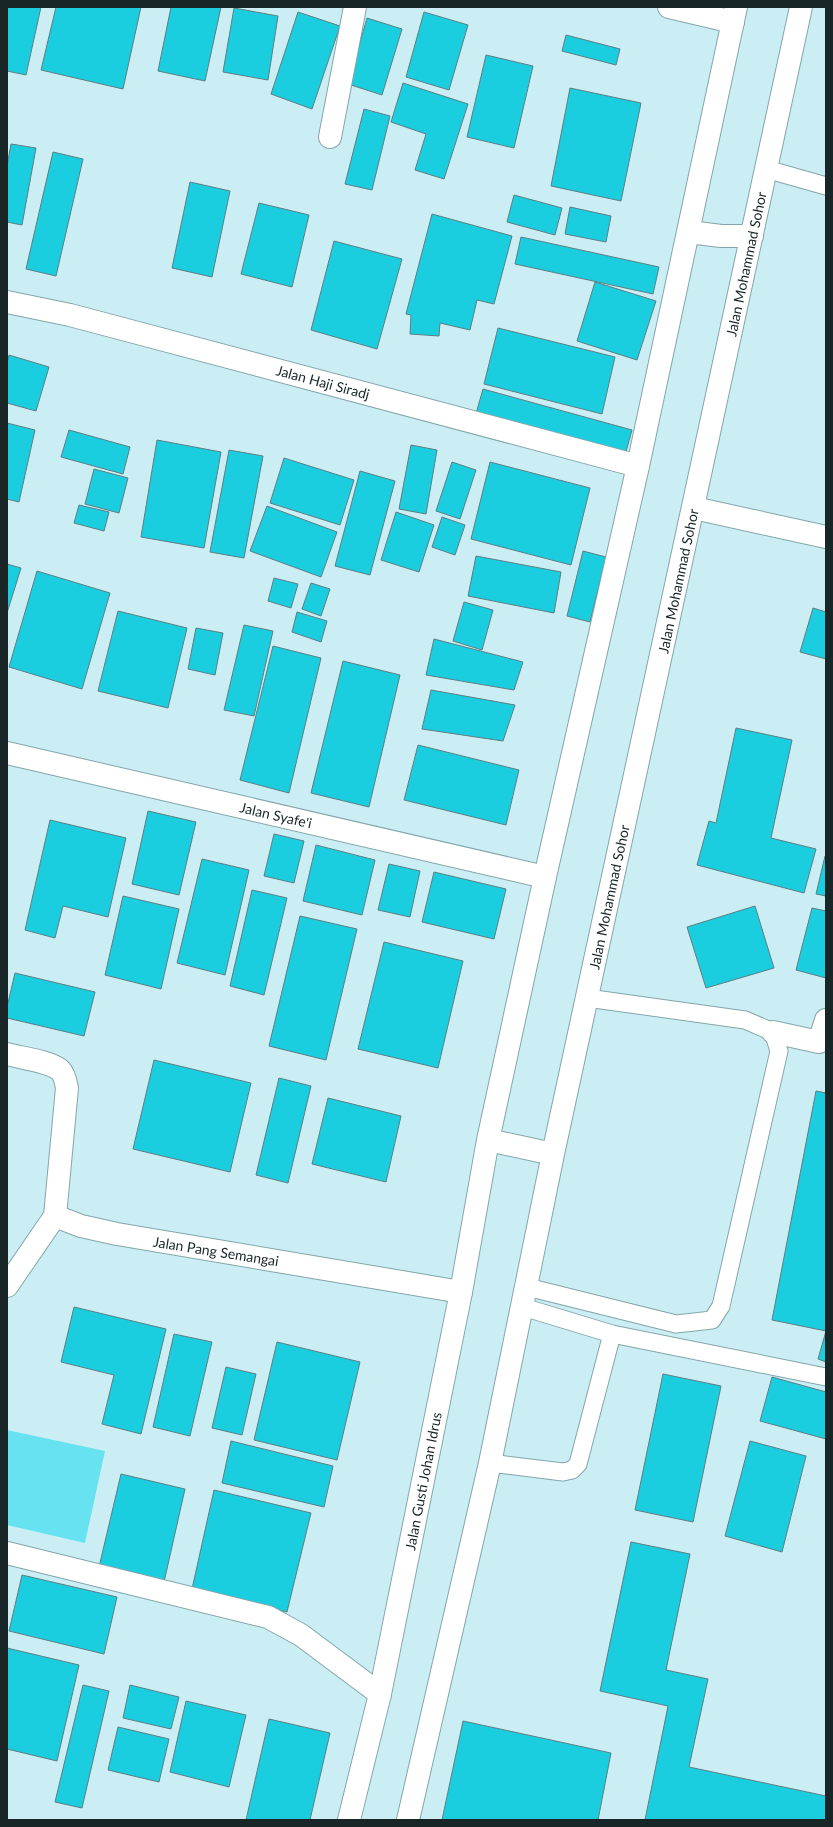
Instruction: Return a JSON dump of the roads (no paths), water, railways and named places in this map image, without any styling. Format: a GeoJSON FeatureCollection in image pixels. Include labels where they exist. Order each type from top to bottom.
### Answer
{"type":"FeatureCollection","features":[{"type":"Feature","properties":{"kind":"street"},"geometry":{"type":"LineString","coordinates":[[330,137],[355,7]]}},
{"type":"Feature","properties":{"kind":"street"},"geometry":{"type":"LineString","coordinates":[[408,1820],[490,1462],[525,1297],[553,1154],[488,1140],[545,877],[638,466],[734,15],[669,7]]}},
{"type":"Feature","properties":{"kind":"street","name":"Jalan Mohammad Sohor"},"geometry":{"type":"LineString","coordinates":[[553,1154],[694,508],[801,7]]}},
{"type":"Feature","properties":{"kind":"street"},"geometry":{"type":"LineString","coordinates":[[689,232],[721,236],[752,236]]}},
{"type":"Feature","properties":{"kind":"street","name":"Jalan Haji Siradj"},"geometry":{"type":"LineString","coordinates":[[7,302],[78,317],[638,466]]}},
{"type":"Feature","properties":{"kind":"street"},"geometry":{"type":"LineString","coordinates":[[694,508],[826,537]]}},
{"type":"Feature","properties":{"kind":"street","name":"Jalan Syafe'i"},"geometry":{"type":"LineString","coordinates":[[7,753],[545,877]]}},
{"type":"Feature","properties":{"kind":"street"},"geometry":{"type":"LineString","coordinates":[[773,1032],[818,1042],[826,1020]]}},
{"type":"Feature","properties":{"kind":"street"},"geometry":{"type":"LineString","coordinates":[[7,1054],[45,1063],[60,1070],[67,1088],[55,1216],[7,1286]]}},
{"type":"Feature","properties":{"kind":"street","name":"Jalan Gusti Johan Idrus"},"geometry":{"type":"LineString","coordinates":[[349,1820],[380,1694],[461,1292],[488,1140]]}},
{"type":"Feature","properties":{"kind":"street","name":"Jalan Pang Semangai"},"geometry":{"type":"LineString","coordinates":[[55,1216],[117,1234],[461,1292]]}},
{"type":"Feature","properties":{"kind":"street"},"geometry":{"type":"LineString","coordinates":[[7,1553],[268,1617],[301,1635],[380,1694]]}},
{"type":"Feature","properties":{"kind":"lane"},"geometry":{"type":"LineString","coordinates":[[766,169],[826,186]]}},
{"type":"Feature","properties":{"kind":"lane"},"geometry":{"type":"LineString","coordinates":[[525,1297],[676,1324],[712,1320],[721,1306],[779,1051],[773,1032],[745,1020],[587,998]]}},
{"type":"Feature","properties":{"kind":"lane"},"geometry":{"type":"LineString","coordinates":[[525,1297],[612,1334],[826,1377]]}},
{"type":"Feature","properties":{"kind":"lane"},"geometry":{"type":"LineString","coordinates":[[490,1462],[563,1472],[572,1470],[578,1464],[612,1334]]}}]}
